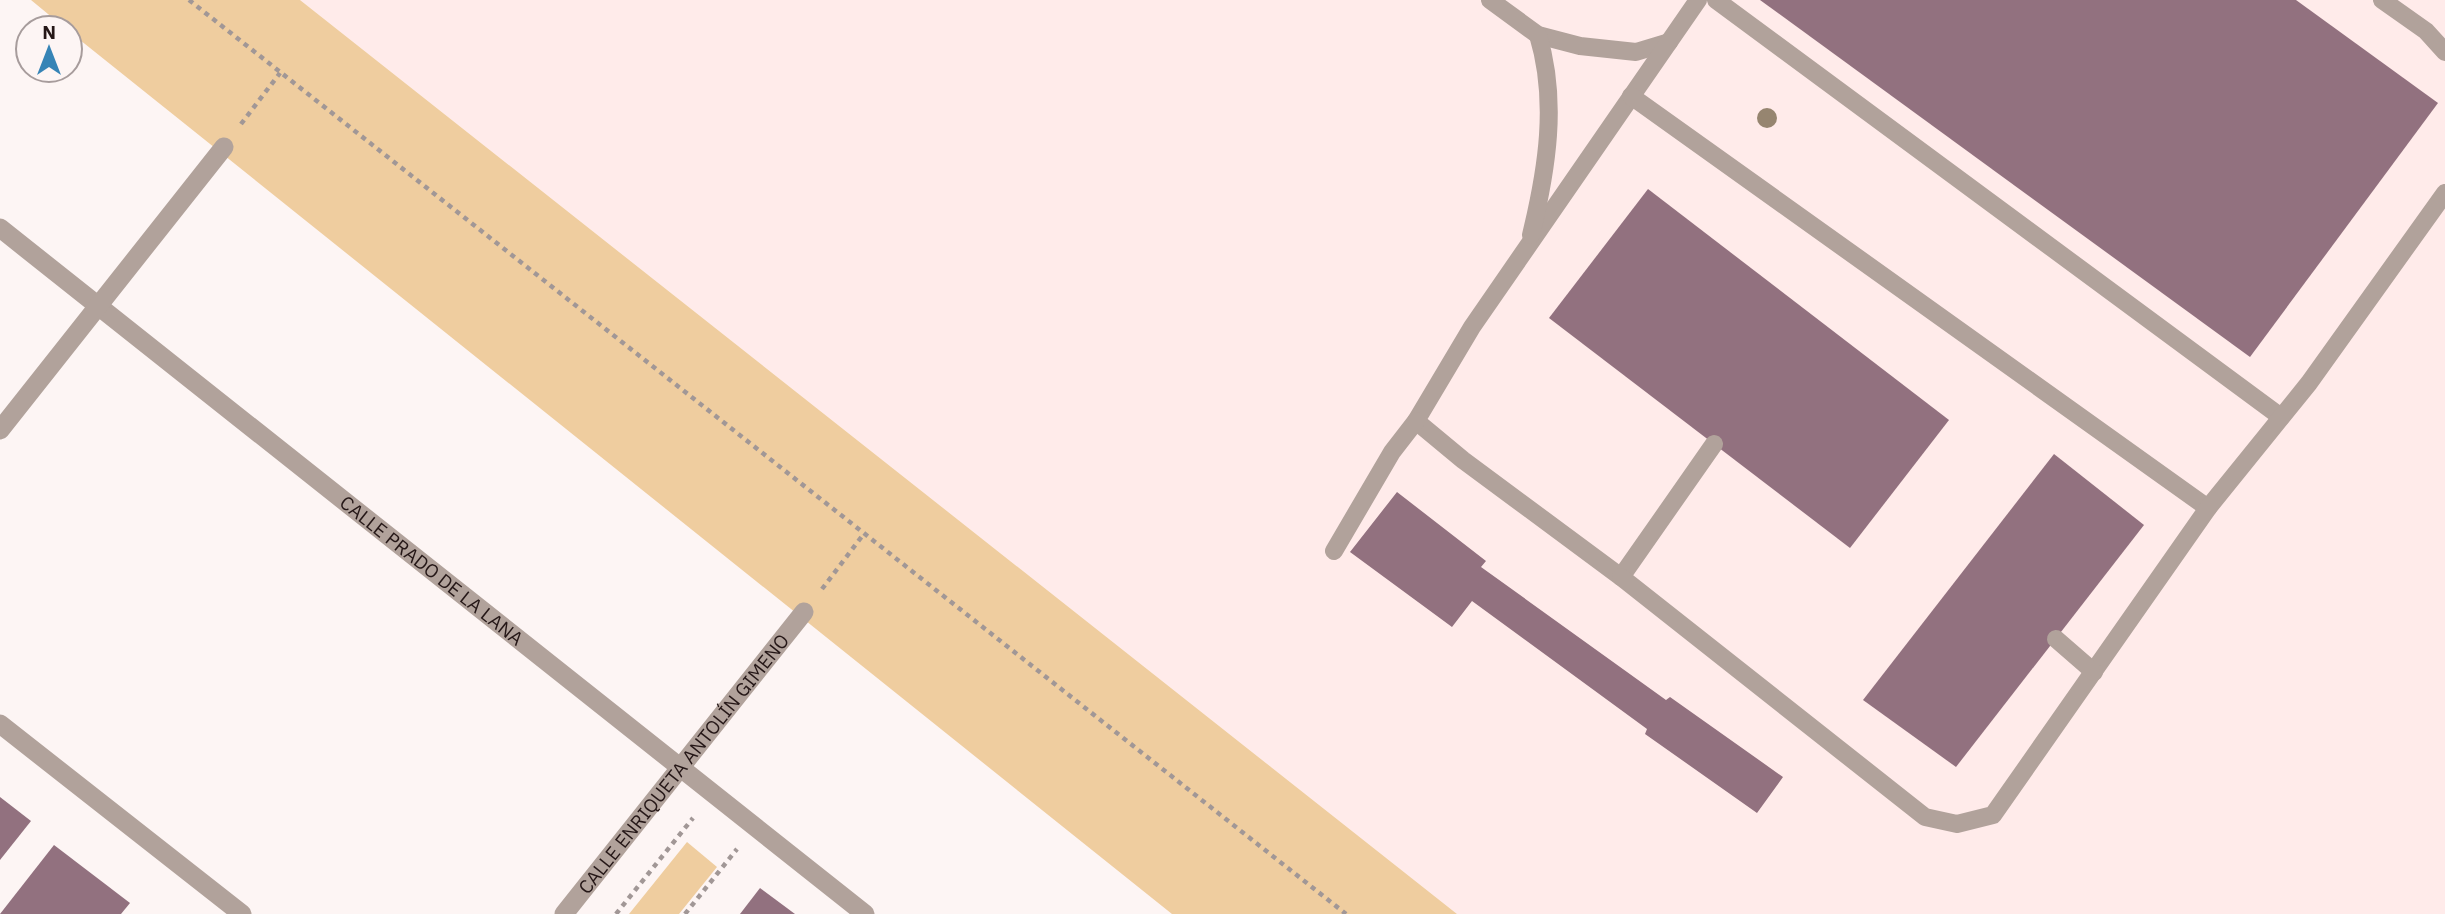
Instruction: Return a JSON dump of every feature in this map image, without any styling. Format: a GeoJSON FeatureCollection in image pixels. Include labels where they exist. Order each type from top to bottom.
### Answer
{"type":"FeatureCollection","features":[{"type":"Feature","properties":{"kind":"street"},"geometry":{"type":"LineString","coordinates":[[0,430],[224,147]]}},
{"type":"Feature","properties":{"kind":"street","name":"CALLE PRADO DE LA LANA"},"geometry":{"type":"LineString","coordinates":[[0,228],[865,914]]}},
{"type":"Feature","properties":{"kind":"street","name":"CALLE ENRIQUETA ANTOLÍN GIMENO"},"geometry":{"type":"LineString","coordinates":[[564,914],[804,612]]}},
{"type":"Feature","properties":{"kind":"street"},"geometry":{"type":"LineString","coordinates":[[0,724],[242,914]]}},
{"type":"Feature","properties":{"kind":"lane"},"geometry":{"type":"LineString","coordinates":[[1490,0],[1538,35],[1580,46],[1636,52],[1669,42]]}},
{"type":"Feature","properties":{"kind":"lane"},"geometry":{"type":"LineString","coordinates":[[1334,551],[1392,452],[1416,421],[1472,327],[1698,0]]}},
{"type":"Feature","properties":{"kind":"lane"},"geometry":{"type":"LineString","coordinates":[[1716,0],[2281,417]]}},
{"type":"Feature","properties":{"kind":"lane"},"geometry":{"type":"LineString","coordinates":[[2382,0],[2426,31],[2445,52]]}},
{"type":"Feature","properties":{"kind":"lane"},"geometry":{"type":"LineString","coordinates":[[1528,246],[1538,207],[1550,122],[1548,68],[1538,35]]}},
{"type":"Feature","properties":{"kind":"lane"},"geometry":{"type":"LineString","coordinates":[[1631,96],[2208,508]]}},
{"type":"Feature","properties":{"kind":"lane"},"geometry":{"type":"LineString","coordinates":[[1416,421],[1621,576],[1925,817],[1957,824],[1993,815],[2208,508],[2281,417],[2445,193]]}},
{"type":"Feature","properties":{"kind":"lane"},"geometry":{"type":"LineString","coordinates":[[1621,576],[1714,444]]}},
{"type":"Feature","properties":{"kind":"lane"},"geometry":{"type":"LineString","coordinates":[[2056,639],[2094,672]]}},
{"type":"Feature","properties":{"kind":"path"},"geometry":{"type":"LineString","coordinates":[[189,0],[1346,914]]}},
{"type":"Feature","properties":{"kind":"path"},"geometry":{"type":"LineString","coordinates":[[224,147],[280,72]]}},
{"type":"Feature","properties":{"kind":"path"},"geometry":{"type":"LineString","coordinates":[[804,612],[863,535]]}},
{"type":"Feature","properties":{"kind":"path"},"geometry":{"type":"LineString","coordinates":[[617,914],[713,792]]}},
{"type":"Feature","properties":{"kind":"path"},"geometry":{"type":"LineString","coordinates":[[685,914],[754,827]]}},
{"type":"Feature","properties":{"kind":"shaded area"},"geometry":{"type":"Polygon","coordinates":[[[31,0],[300,0],[1457,914],[1172,914],[84,43],[84,14],[48,14],[31,0]]]}},
{"type":"Feature","properties":{"kind":"shaded area"},"geometry":{"type":"Polygon","coordinates":[[[300,0],[2445,0],[2445,914],[1457,914],[300,0]]]}},
{"type":"Feature","properties":{"kind":"shaded area"},"geometry":{"type":"Polygon","coordinates":[[[687,842],[717,867],[679,914],[629,914],[687,842]]]}},
{"type":"Feature","properties":{"kind":"building"},"geometry":{"type":"Polygon","coordinates":[[[1760,0],[2296,0],[2438,103],[2250,357],[1760,0]]]}},
{"type":"Feature","properties":{"kind":"building"},"geometry":{"type":"Polygon","coordinates":[[[1648,189],[1949,420],[1850,548],[1549,318],[1648,189]]]}},
{"type":"Feature","properties":{"kind":"building"},"geometry":{"type":"Polygon","coordinates":[[[2054,454],[2144,525],[1956,767],[1863,700],[2054,454]]]}},
{"type":"Feature","properties":{"kind":"building"},"geometry":{"type":"Polygon","coordinates":[[[1397,492],[1486,561],[1481,567],[1666,700],[1670,697],[1783,777],[1757,813],[1645,734],[1647,729],[1472,601],[1452,627],[1350,552],[1397,492]]]}},
{"type":"Feature","properties":{"kind":"building"},"geometry":{"type":"Polygon","coordinates":[[[0,797],[31,821],[0,860],[0,797]]]}},
{"type":"Feature","properties":{"kind":"building"},"geometry":{"type":"Polygon","coordinates":[[[54,845],[130,903],[121,914],[0,914],[54,845]]]}},
{"type":"Feature","properties":{"kind":"building"},"geometry":{"type":"Polygon","coordinates":[[[760,888],[795,914],[740,914],[760,888]]]}}]}
